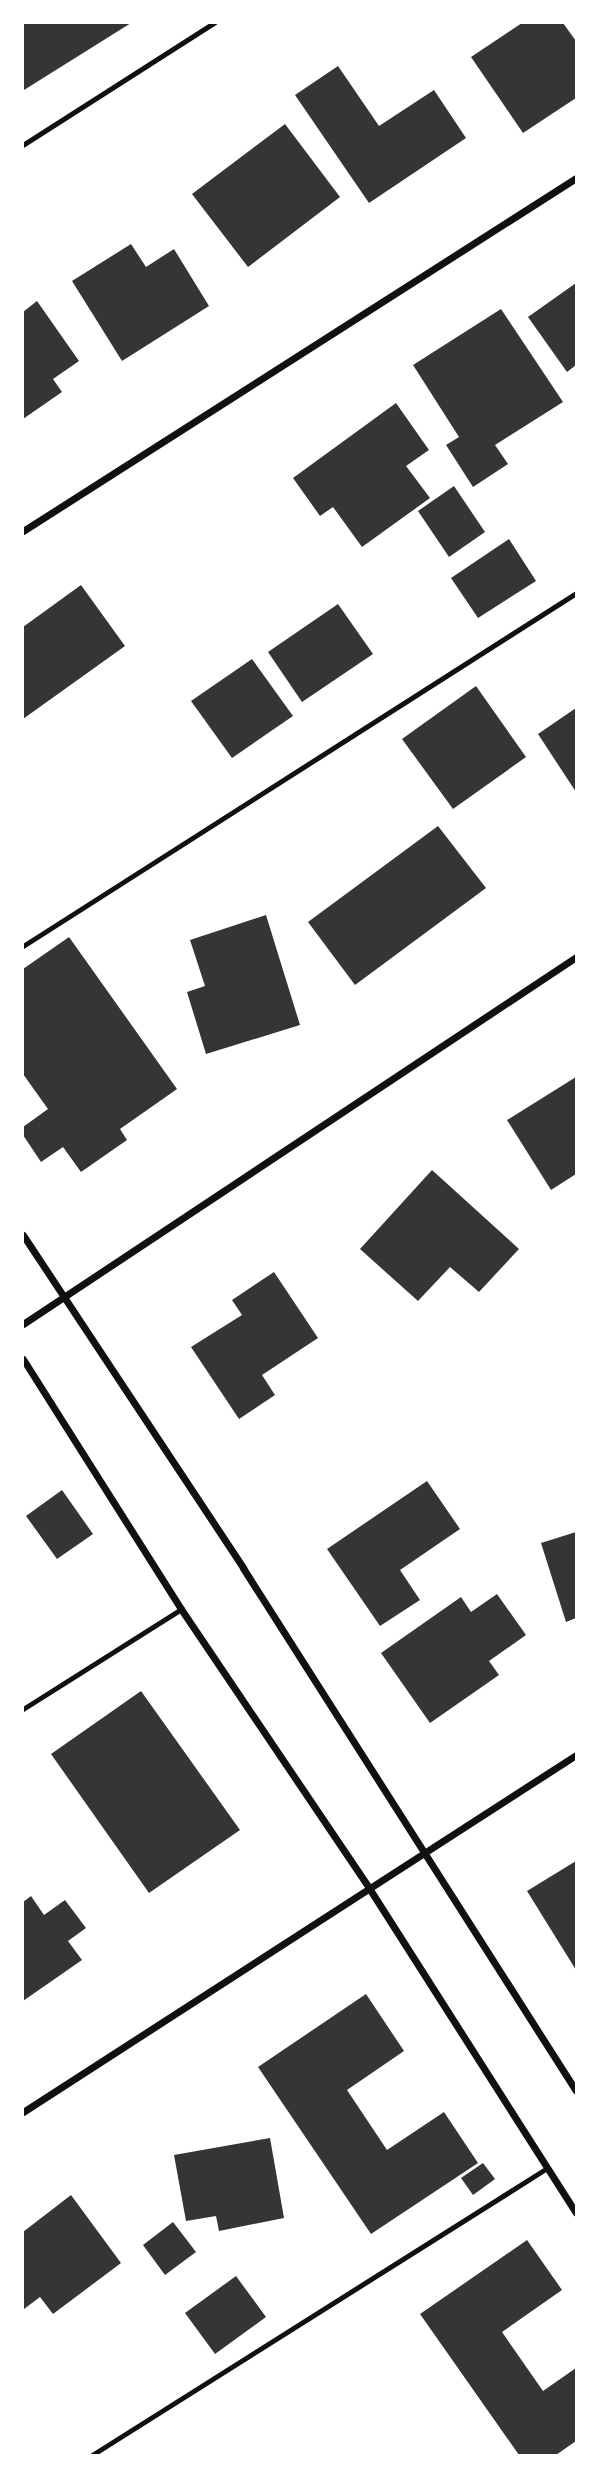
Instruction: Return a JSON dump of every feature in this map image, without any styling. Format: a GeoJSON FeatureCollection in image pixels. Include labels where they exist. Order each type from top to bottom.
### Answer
{"type":"FeatureCollection","features":[{"type":"Feature","properties":{"kind":"street"},"geometry":{"type":"LineString","coordinates":[[23,531],[576,178]]}},
{"type":"Feature","properties":{"kind":"street"},"geometry":{"type":"LineString","coordinates":[[23,1324],[576,957]]}},
{"type":"Feature","properties":{"kind":"street"},"geometry":{"type":"LineString","coordinates":[[23,1235],[426,1854],[576,2091]]}},
{"type":"Feature","properties":{"kind":"street"},"geometry":{"type":"LineString","coordinates":[[23,1359],[181,1609],[369,1888],[576,2213]]}},
{"type":"Feature","properties":{"kind":"street"},"geometry":{"type":"LineString","coordinates":[[23,2112],[576,1755]]}},
{"type":"Feature","properties":{"kind":"lane"},"geometry":{"type":"LineString","coordinates":[[23,946],[576,593]]}},
{"type":"Feature","properties":{"kind":"lane"},"geometry":{"type":"LineString","coordinates":[[23,1709],[181,1609]]}},
{"type":"Feature","properties":{"kind":"lane"},"geometry":{"type":"LineString","coordinates":[[92,2455],[547,2168]]}},
{"type":"Feature","properties":{"kind":"path"},"geometry":{"type":"LineString","coordinates":[[23,145],[214,23]]}},
{"type":"Feature","properties":{"kind":"building"},"geometry":{"type":"Polygon","coordinates":[[[23,23],[131,23],[24,90],[23,23]]]}},
{"type":"Feature","properties":{"kind":"building"},"geometry":{"type":"Polygon","coordinates":[[[522,23],[563,23],[576,41],[576,98],[523,133],[471,57],[522,23]]]}},
{"type":"Feature","properties":{"kind":"building"},"geometry":{"type":"Polygon","coordinates":[[[338,66],[379,126],[434,90],[466,138],[369,203],[295,95],[338,66]]]}},
{"type":"Feature","properties":{"kind":"building"},"geometry":{"type":"Polygon","coordinates":[[[285,124],[340,197],[248,267],[192,194],[285,124]]]}},
{"type":"Feature","properties":{"kind":"building"},"geometry":{"type":"Polygon","coordinates":[[[131,244],[146,267],[174,249],[209,306],[122,361],[72,281],[131,244]]]}},
{"type":"Feature","properties":{"kind":"building"},"geometry":{"type":"Polygon","coordinates":[[[576,283],[576,365],[567,372],[528,317],[576,283]]]}},
{"type":"Feature","properties":{"kind":"building"},"geometry":{"type":"Polygon","coordinates":[[[37,301],[79,361],[53,379],[62,392],[23,419],[23,312],[37,301]]]}},
{"type":"Feature","properties":{"kind":"building"},"geometry":{"type":"Polygon","coordinates":[[[501,309],[563,402],[495,445],[508,464],[473,487],[446,445],[459,437],[413,365],[501,309]]]}},
{"type":"Feature","properties":{"kind":"building"},"geometry":{"type":"Polygon","coordinates":[[[396,403],[429,450],[406,466],[430,498],[362,547],[333,507],[320,516],[293,478],[396,403]]]}},
{"type":"Feature","properties":{"kind":"building"},"geometry":{"type":"Polygon","coordinates":[[[454,486],[485,532],[449,557],[418,511],[454,486]]]}},
{"type":"Feature","properties":{"kind":"building"},"geometry":{"type":"Polygon","coordinates":[[[509,539],[536,581],[478,618],[451,578],[509,539]]]}},
{"type":"Feature","properties":{"kind":"building"},"geometry":{"type":"Polygon","coordinates":[[[81,585],[125,646],[23,719],[23,627],[81,585]]]}},
{"type":"Feature","properties":{"kind":"building"},"geometry":{"type":"Polygon","coordinates":[[[338,604],[373,654],[302,702],[268,652],[338,604]]]}},
{"type":"Feature","properties":{"kind":"building"},"geometry":{"type":"Polygon","coordinates":[[[252,659],[293,716],[232,758],[191,701],[252,659]]]}},
{"type":"Feature","properties":{"kind":"building"},"geometry":{"type":"Polygon","coordinates":[[[476,686],[526,757],[453,809],[402,739],[476,686]]]}},
{"type":"Feature","properties":{"kind":"building"},"geometry":{"type":"Polygon","coordinates":[[[576,708],[576,792],[538,734],[576,708]]]}},
{"type":"Feature","properties":{"kind":"building"},"geometry":{"type":"Polygon","coordinates":[[[438,826],[486,888],[355,985],[308,922],[438,826]]]}},
{"type":"Feature","properties":{"kind":"building"},"geometry":{"type":"Polygon","coordinates":[[[266,915],[300,1025],[206,1054],[187,992],[205,986],[190,940],[266,915]]]}},
{"type":"Feature","properties":{"kind":"building"},"geometry":{"type":"Polygon","coordinates":[[[69,937],[177,1089],[120,1129],[127,1140],[81,1172],[63,1147],[41,1162],[23,1135],[23,1127],[48,1109],[23,1074],[23,969],[69,937]]]}},
{"type":"Feature","properties":{"kind":"building"},"geometry":{"type":"Polygon","coordinates":[[[576,1077],[576,1174],[551,1190],[507,1120],[576,1077]]]}},
{"type":"Feature","properties":{"kind":"building"},"geometry":{"type":"Polygon","coordinates":[[[432,1170],[519,1249],[479,1292],[450,1267],[418,1301],[360,1249],[432,1170]]]}},
{"type":"Feature","properties":{"kind":"building"},"geometry":{"type":"Polygon","coordinates":[[[274,1272],[318,1338],[262,1375],[275,1395],[239,1419],[191,1347],[242,1315],[232,1300],[274,1272]]]}},
{"type":"Feature","properties":{"kind":"building"},"geometry":{"type":"Polygon","coordinates":[[[427,1481],[460,1529],[400,1570],[420,1600],[380,1626],[327,1549],[427,1481]]]}},
{"type":"Feature","properties":{"kind":"building"},"geometry":{"type":"Polygon","coordinates":[[[62,1490],[93,1534],[57,1559],[26,1516],[62,1490]]]}},
{"type":"Feature","properties":{"kind":"building"},"geometry":{"type":"Polygon","coordinates":[[[576,1532],[576,1618],[566,1622],[541,1543],[576,1532]]]}},
{"type":"Feature","properties":{"kind":"building"},"geometry":{"type":"Polygon","coordinates":[[[497,1594],[526,1635],[489,1661],[499,1675],[430,1723],[381,1653],[461,1597],[471,1612],[497,1594]]]}},
{"type":"Feature","properties":{"kind":"building"},"geometry":{"type":"Polygon","coordinates":[[[141,1691],[240,1830],[149,1893],[51,1754],[141,1691]]]}},
{"type":"Feature","properties":{"kind":"building"},"geometry":{"type":"Polygon","coordinates":[[[576,1861],[576,1970],[527,1891],[576,1861]]]}},
{"type":"Feature","properties":{"kind":"building"},"geometry":{"type":"Polygon","coordinates":[[[31,1896],[44,1915],[65,1900],[86,1928],[68,1941],[82,1960],[23,2001],[23,1902],[31,1896]]]}},
{"type":"Feature","properties":{"kind":"building"},"geometry":{"type":"Polygon","coordinates":[[[366,1994],[404,2051],[347,2090],[387,2150],[444,2112],[478,2163],[371,2234],[258,2067],[366,1994]]]}},
{"type":"Feature","properties":{"kind":"building"},"geometry":{"type":"Polygon","coordinates":[[[270,2138],[284,2218],[219,2231],[216,2216],[186,2221],[174,2155],[270,2138]]]}},
{"type":"Feature","properties":{"kind":"building"},"geometry":{"type":"Polygon","coordinates":[[[483,2163],[495,2179],[473,2195],[461,2178],[483,2163]]]}},
{"type":"Feature","properties":{"kind":"building"},"geometry":{"type":"Polygon","coordinates":[[[71,2195],[121,2263],[53,2314],[40,2297],[24,2309],[23,2232],[71,2195]]]}},
{"type":"Feature","properties":{"kind":"building"},"geometry":{"type":"Polygon","coordinates":[[[173,2222],[196,2252],[165,2275],[143,2245],[173,2222]]]}},
{"type":"Feature","properties":{"kind":"building"},"geometry":{"type":"Polygon","coordinates":[[[527,2240],[562,2290],[502,2332],[543,2391],[576,2368],[576,2441],[556,2455],[519,2455],[420,2314],[527,2240]]]}},
{"type":"Feature","properties":{"kind":"building"},"geometry":{"type":"Polygon","coordinates":[[[236,2276],[266,2317],[215,2354],[185,2313],[236,2276]]]}}]}
